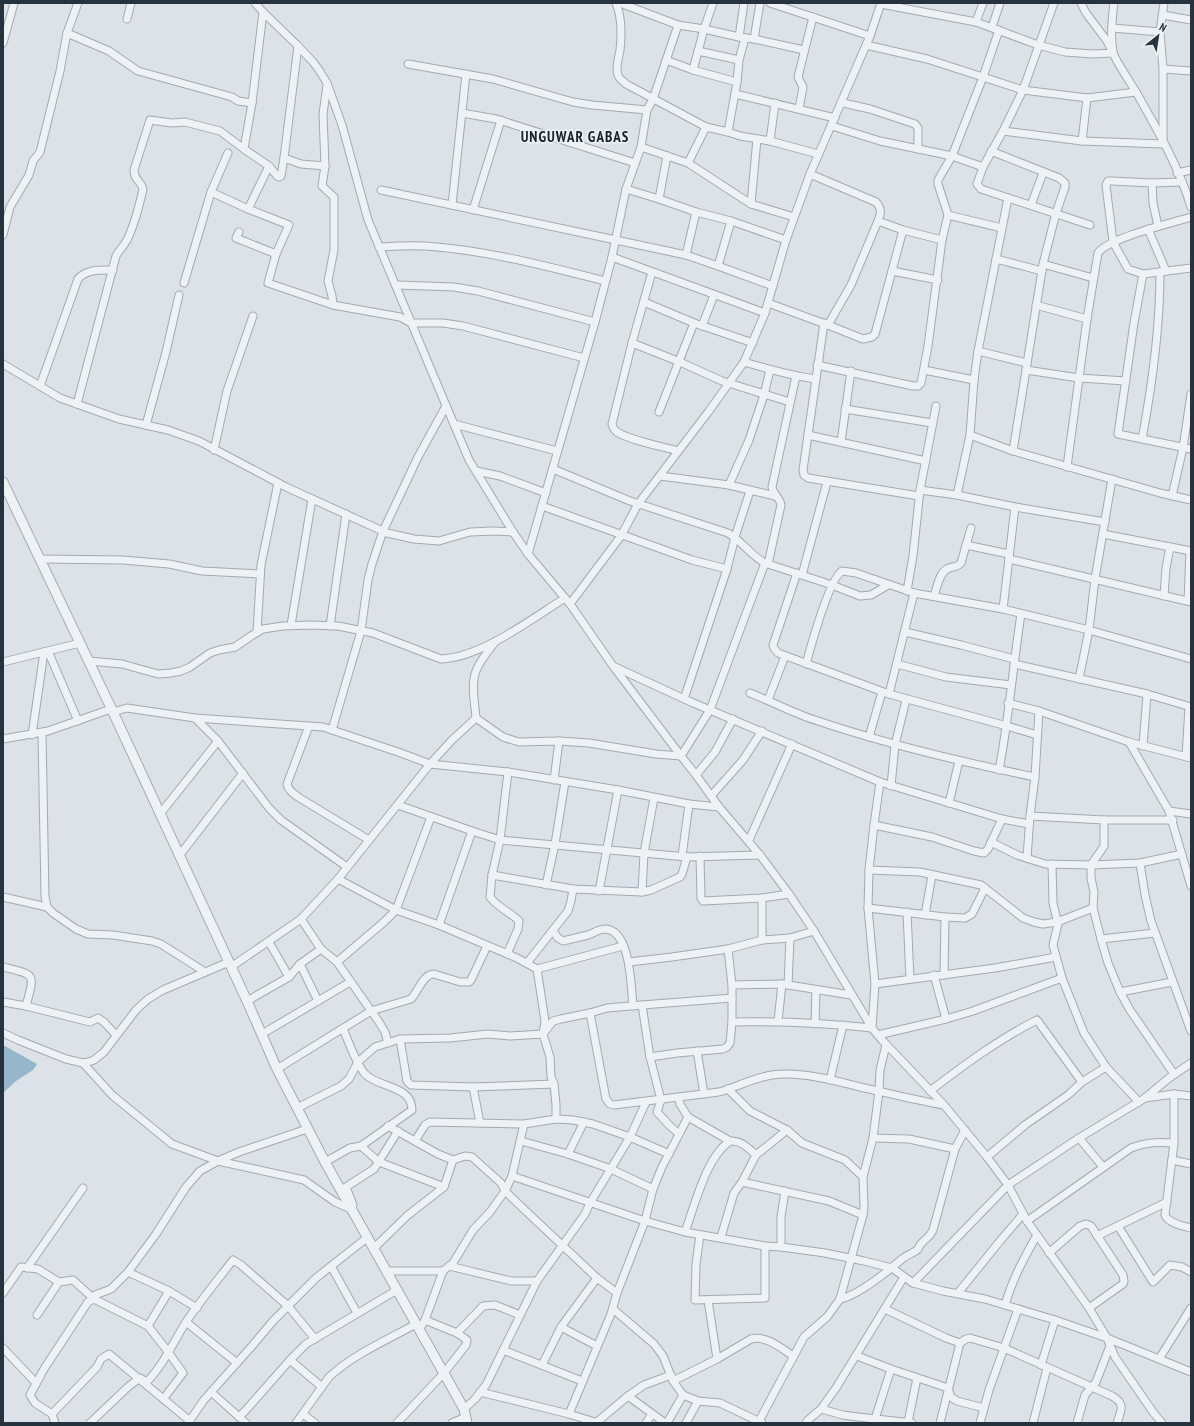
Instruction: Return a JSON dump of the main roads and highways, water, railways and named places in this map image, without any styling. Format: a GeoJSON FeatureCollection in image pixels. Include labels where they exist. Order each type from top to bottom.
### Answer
{"type":"FeatureCollection","features":[{"type":"Feature","properties":{"kind":"water"},"geometry":{"type":"Polygon","coordinates":[[[3,1045],[37,1064],[33,1070],[16,1081],[3,1093],[3,1045]]]}},
{"type":"Feature","properties":{"kind":"district","name":"UNGUWAR GABAS"},"geometry":{"type":"Point","coordinates":[575,136]}}]}
